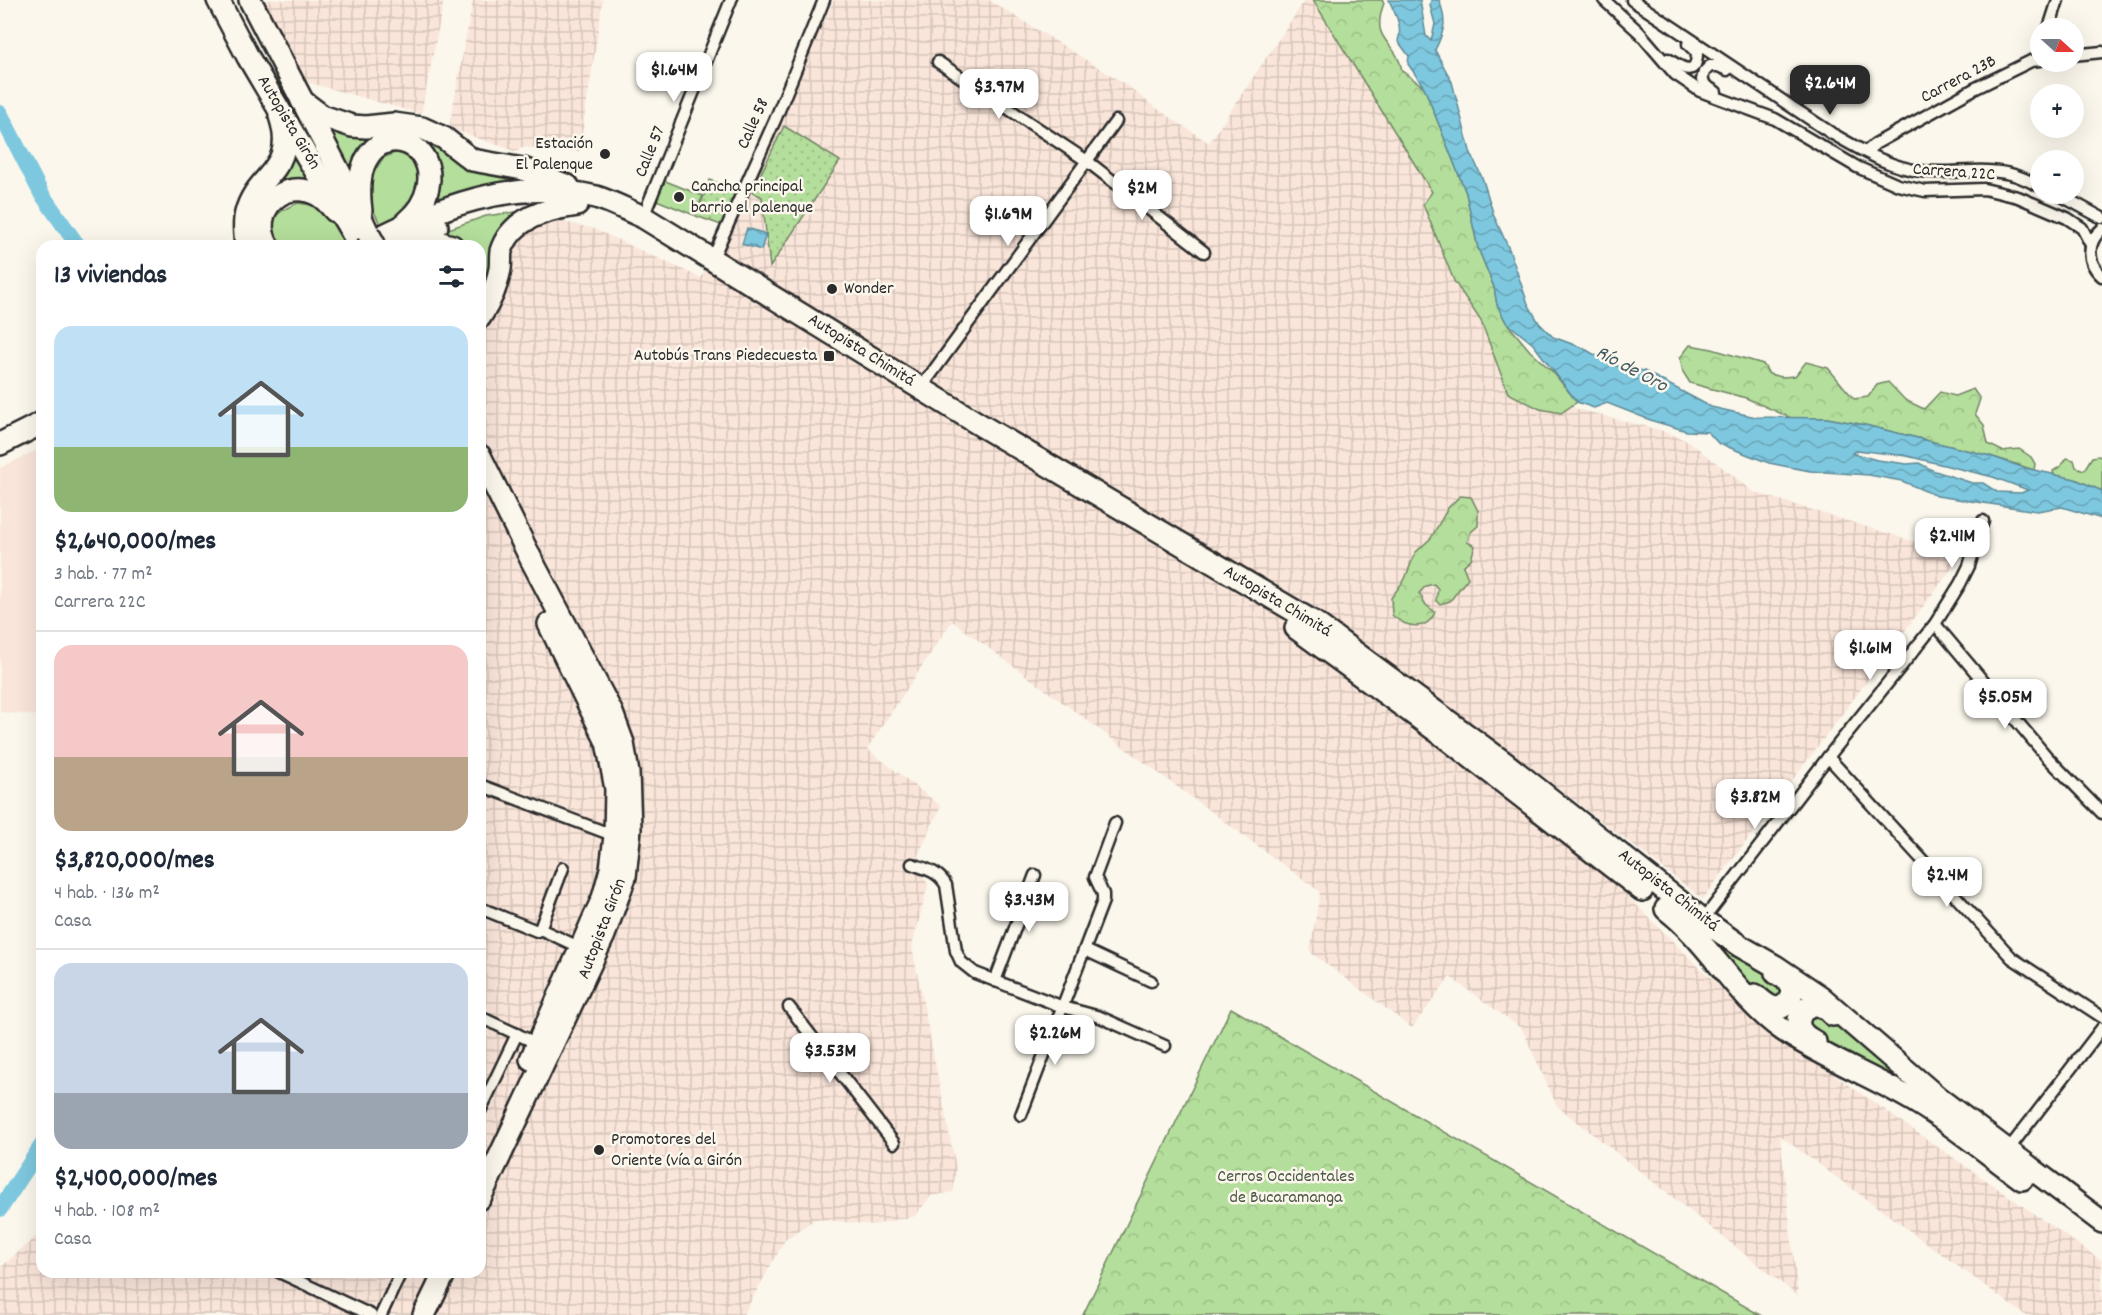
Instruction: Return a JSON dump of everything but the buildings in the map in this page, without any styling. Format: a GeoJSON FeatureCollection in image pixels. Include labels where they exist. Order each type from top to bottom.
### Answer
{"type":"FeatureCollection","features":[{"type":"Feature","properties":{"kind":"highway","name":"Autopista Girón"},"geometry":{"type":"LineString","coordinates":[[250,0],[302,101],[362,237]]}},
{"type":"Feature","properties":{"kind":"highway","name":"Autopista Girón"},"geometry":{"type":"LineString","coordinates":[[218,1],[248,57],[362,237]]}},
{"type":"Feature","properties":{"kind":"highway"},"geometry":{"type":"LineString","coordinates":[[245,240],[246,212],[282,156],[284,141],[282,122],[275,101]]}},
{"type":"Feature","properties":{"kind":"highway"},"geometry":{"type":"LineString","coordinates":[[302,101],[322,116],[352,126],[394,124],[422,128],[444,138],[472,160],[523,169],[587,201]]}},
{"type":"Feature","properties":{"kind":"highway"},"geometry":{"type":"LineString","coordinates":[[362,237],[360,185],[365,162],[382,144],[393,141],[405,142],[416,147],[428,164],[430,176],[428,190],[422,204],[401,237],[430,240]]}},
{"type":"Feature","properties":{"kind":"highway"},"geometry":{"type":"LineString","coordinates":[[265,240],[261,226],[263,214],[280,194],[292,190],[318,195],[362,237]]}},
{"type":"Feature","properties":{"kind":"highway","name":"Autopista Chimitá"},"geometry":{"type":"LineString","coordinates":[[362,237],[401,237],[464,201],[518,191],[555,190],[643,217],[921,388],[1315,623],[1506,764],[1703,920],[1740,946],[1801,982],[1937,1097],[2102,1222]]}},
{"type":"Feature","properties":{"kind":"highway"},"geometry":{"type":"LineString","coordinates":[[486,306],[494,292],[501,265],[501,251],[517,227],[540,212],[587,201]]}},
{"type":"Feature","properties":{"kind":"highway","name":"Autopista Chimitá"},"geometry":{"type":"LineString","coordinates":[[587,201],[596,210],[637,227],[866,371],[1308,635],[1445,737],[1670,911],[1688,927],[1758,1010],[1783,1030],[1920,1104],[2102,1239]]}},
{"type":"Feature","properties":{"kind":"highway"},"geometry":{"type":"LineString","coordinates":[[0,429],[36,411]]}},
{"type":"Feature","properties":{"kind":"highway"},"geometry":{"type":"LineString","coordinates":[[0,444],[36,426]]}},
{"type":"Feature","properties":{"kind":"highway","name":"Autopista Girón"},"geometry":{"type":"LineString","coordinates":[[486,468],[612,713],[623,743],[628,773],[630,829],[625,877],[608,926],[486,1185]]}},
{"type":"Feature","properties":{"kind":"highway","name":"Autopista Girón"},"geometry":{"type":"LineString","coordinates":[[486,498],[607,742],[616,789],[615,836],[611,869],[603,898],[538,1044],[486,1152]]}},
{"type":"Feature","properties":{"kind":"highway"},"geometry":{"type":"LineString","coordinates":[[1723,971],[1771,1007],[1779,1008],[1790,1000],[1792,989],[1786,979],[1750,956],[1740,946]]}},
{"type":"Feature","properties":{"kind":"highway"},"geometry":{"type":"LineString","coordinates":[[1866,1075],[1804,1035],[1799,1026],[1799,1019],[1806,1008],[1820,1006],[1856,1033],[1868,1038]]}},
{"type":"Feature","properties":{"kind":"highway"},"geometry":{"type":"LineString","coordinates":[[408,1315],[426,1278]]}},
{"type":"Feature","properties":{"kind":"highway"},"geometry":{"type":"LineString","coordinates":[[424,1315],[442,1278]]}},
{"type":"Feature","properties":{"kind":"street","name":"Calle 58"},"geometry":{"type":"LineString","coordinates":[[712,260],[775,120],[824,0]]}},
{"type":"Feature","properties":{"kind":"street","name":"Carrera 22C"},"geometry":{"type":"LineString","coordinates":[[1604,0],[1639,32],[1675,74],[1700,91],[1775,119],[1857,166],[1898,185],[1925,191],[1984,189],[2018,196],[2067,218],[2082,228],[2091,245]]}},
{"type":"Feature","properties":{"kind":"street","name":"Carrera 22C"},"geometry":{"type":"LineString","coordinates":[[1632,0],[1831,134],[1866,152],[1899,166],[1919,171],[1947,173],[1979,171],[2012,175],[2030,182]]}},
{"type":"Feature","properties":{"kind":"street"},"geometry":{"type":"LineString","coordinates":[[2052,18],[2058,0]]}},
{"type":"Feature","properties":{"kind":"street","name":"Calle 57"},"geometry":{"type":"LineString","coordinates":[[643,217],[728,1]]}},
{"type":"Feature","properties":{"kind":"street"},"geometry":{"type":"LineString","coordinates":[[1656,50],[1683,69],[1694,66],[1697,53],[1676,30]]}},
{"type":"Feature","properties":{"kind":"street"},"geometry":{"type":"LineString","coordinates":[[2084,54],[2102,52]]}},
{"type":"Feature","properties":{"kind":"street"},"geometry":{"type":"LineString","coordinates":[[938,62],[1087,161],[1204,252]]}},
{"type":"Feature","properties":{"kind":"street","name":"Carrera 23B"},"geometry":{"type":"LineString","coordinates":[[1866,152],[1875,144],[1974,89],[2030,62]]}},
{"type":"Feature","properties":{"kind":"street"},"geometry":{"type":"LineString","coordinates":[[1736,104],[1706,86],[1702,80],[1704,72],[1710,66],[1718,66],[1747,79]]}},
{"type":"Feature","properties":{"kind":"street"},"geometry":{"type":"LineString","coordinates":[[921,388],[1116,121]]}},
{"type":"Feature","properties":{"kind":"street"},"geometry":{"type":"LineString","coordinates":[[2076,204],[2102,218]]}},
{"type":"Feature","properties":{"kind":"street"},"geometry":{"type":"LineString","coordinates":[[2102,230],[2091,245],[2090,259],[2102,276]]}},
{"type":"Feature","properties":{"kind":"street"},"geometry":{"type":"LineString","coordinates":[[1703,920],[1828,757],[1935,624],[1970,566],[1983,521]]}},
{"type":"Feature","properties":{"kind":"street"},"geometry":{"type":"LineString","coordinates":[[1935,624],[2047,757],[2102,813]]}},
{"type":"Feature","properties":{"kind":"street"},"geometry":{"type":"LineString","coordinates":[[1828,757],[2012,958],[2102,1017]]}},
{"type":"Feature","properties":{"kind":"street"},"geometry":{"type":"LineString","coordinates":[[486,787],[615,836]]}},
{"type":"Feature","properties":{"kind":"street"},"geometry":{"type":"LineString","coordinates":[[1021,1115],[1103,901],[1103,894],[1095,877],[1115,823]]}},
{"type":"Feature","properties":{"kind":"street"},"geometry":{"type":"LineString","coordinates":[[912,864],[933,871],[941,877],[945,885],[956,951],[962,962],[975,973],[1063,1007],[1100,1017],[1165,1047]]}},
{"type":"Feature","properties":{"kind":"street"},"geometry":{"type":"LineString","coordinates":[[540,929],[564,868]]}},
{"type":"Feature","properties":{"kind":"street"},"geometry":{"type":"LineString","coordinates":[[995,981],[1035,875]]}},
{"type":"Feature","properties":{"kind":"street"},"geometry":{"type":"LineString","coordinates":[[486,911],[534,931],[540,929],[581,948]]}},
{"type":"Feature","properties":{"kind":"street"},"geometry":{"type":"LineString","coordinates":[[1085,950],[1151,981]]}},
{"type":"Feature","properties":{"kind":"street"},"geometry":{"type":"LineString","coordinates":[[789,1007],[894,1143]]}},
{"type":"Feature","properties":{"kind":"street"},"geometry":{"type":"LineString","coordinates":[[486,1020],[538,1044]]}},
{"type":"Feature","properties":{"kind":"street"},"geometry":{"type":"LineString","coordinates":[[2008,1150],[2102,1028]]}},
{"type":"Feature","properties":{"kind":"street"},"geometry":{"type":"LineString","coordinates":[[486,1099],[517,1034]]}},
{"type":"Feature","properties":{"kind":"street"},"geometry":{"type":"LineString","coordinates":[[292,1278],[371,1315]]}},
{"type":"Feature","properties":{"kind":"street"},"geometry":{"type":"LineString","coordinates":[[381,1315],[398,1278]]}},
{"type":"Feature","properties":{"kind":"shaded area"},"geometry":{"type":"Polygon","coordinates":[[[262,0],[444,0],[421,114],[303,81],[262,0]]]}},
{"type":"Feature","properties":{"kind":"shaded area"},"geometry":{"type":"Polygon","coordinates":[[[473,0],[603,0],[579,152],[521,147],[517,152],[449,128],[473,0]]]}},
{"type":"Feature","properties":{"kind":"shaded area"},"geometry":{"type":"Polygon","coordinates":[[[834,0],[989,0],[1128,86],[1149,103],[1209,143],[1305,0],[1318,0],[1436,194],[1510,392],[1660,430],[1688,441],[1754,492],[1961,556],[1703,899],[1528,765],[1506,764],[1502,772],[1702,970],[1774,1033],[2102,1261],[2102,1315],[2025,1315],[1780,1136],[1798,1296],[1557,1106],[1522,1029],[1450,977],[1412,1028],[1310,952],[1320,892],[952,621],[867,749],[941,806],[915,862],[928,885],[912,947],[956,1167],[953,1192],[931,1196],[915,1216],[874,1225],[815,1219],[785,1240],[743,1315],[0,1315],[0,1268],[36,1236],[36,1278],[486,1278],[486,321],[499,300],[503,260],[520,229],[548,219],[592,228],[701,278],[834,0]]]}},
{"type":"Feature","properties":{"kind":"shaded area"},"geometry":{"type":"Polygon","coordinates":[[[36,451],[36,715],[0,712],[0,468],[36,451]]]}},
{"type":"Feature","properties":{"kind":"green space"},"geometry":{"type":"Polygon","coordinates":[[[1313,0],[1382,0],[1384,3],[1380,16],[1382,34],[1395,53],[1402,71],[1424,87],[1466,193],[1478,248],[1494,287],[1497,305],[1506,322],[1530,351],[1553,372],[1577,402],[1561,413],[1540,409],[1508,393],[1481,321],[1454,281],[1423,204],[1432,192],[1313,0]]]}},
{"type":"Feature","properties":{"kind":"green space"},"geometry":{"type":"Polygon","coordinates":[[[319,119],[425,139],[452,155],[537,182],[425,209],[436,186],[400,138],[352,182],[319,119]]]}},
{"type":"Feature","properties":{"kind":"green space"},"geometry":{"type":"Polygon","coordinates":[[[784,126],[840,161],[770,267],[762,197],[752,192],[784,126]]]}},
{"type":"Feature","properties":{"kind":"green space"},"geometry":{"type":"Polygon","coordinates":[[[291,138],[319,184],[285,186],[264,240],[253,240],[291,138]]]}},
{"type":"Feature","properties":{"kind":"green space"},"geometry":{"type":"Polygon","coordinates":[[[402,150],[415,158],[421,168],[420,189],[407,207],[382,228],[369,201],[371,177],[383,158],[402,150]]]}},
{"type":"Feature","properties":{"kind":"green space","name":"Cancha principal barrio el palenque"},"geometry":{"type":"Polygon","coordinates":[[[663,180],[703,196],[694,215],[654,199],[663,180]]]}},
{"type":"Feature","properties":{"kind":"green space"},"geometry":{"type":"Polygon","coordinates":[[[710,180],[736,190],[721,225],[696,216],[710,180]]]}},
{"type":"Feature","properties":{"kind":"green space"},"geometry":{"type":"Polygon","coordinates":[[[298,203],[318,206],[347,240],[275,240],[271,224],[277,214],[298,203]]]}},
{"type":"Feature","properties":{"kind":"green space"},"geometry":{"type":"Polygon","coordinates":[[[536,209],[486,288],[486,240],[455,240],[431,235],[486,216],[536,209]]]}},
{"type":"Feature","properties":{"kind":"green space"},"geometry":{"type":"Polygon","coordinates":[[[1690,345],[1763,364],[1769,374],[1782,377],[1795,376],[1806,362],[1828,368],[1854,399],[1868,397],[1877,385],[1888,382],[1905,400],[1924,409],[1940,392],[1955,396],[1973,389],[1980,399],[1975,414],[1984,425],[1988,444],[2002,451],[2019,449],[2031,457],[2035,464],[2034,470],[1990,456],[1865,425],[1827,418],[1791,418],[1746,398],[1690,383],[1683,372],[1680,358],[1690,345]]]}},
{"type":"Feature","properties":{"kind":"green space"},"geometry":{"type":"Polygon","coordinates":[[[2092,457],[2102,458],[2102,491],[2075,479],[2054,475],[2053,471],[2067,458],[2074,460],[2076,467],[2084,470],[2092,457]]]}},
{"type":"Feature","properties":{"kind":"green space"},"geometry":{"type":"Polygon","coordinates":[[[1460,496],[1471,497],[1478,511],[1478,526],[1471,532],[1467,542],[1475,546],[1471,559],[1463,566],[1468,578],[1450,601],[1440,604],[1436,601],[1438,589],[1434,584],[1426,586],[1419,593],[1426,605],[1435,612],[1427,623],[1422,625],[1404,623],[1392,615],[1391,598],[1405,579],[1415,553],[1431,538],[1448,508],[1460,496]]]}},
{"type":"Feature","properties":{"kind":"green space"},"geometry":{"type":"Polygon","coordinates":[[[1702,927],[1782,983],[1783,998],[1768,1000],[1733,972],[1702,927]]]}},
{"type":"Feature","properties":{"kind":"green space","name":"Cerros Occidentales de Bucaramanga"},"geometry":{"type":"Polygon","coordinates":[[[1231,1008],[1760,1315],[1083,1315],[1231,1008]]]}},
{"type":"Feature","properties":{"kind":"green space"},"geometry":{"type":"Polygon","coordinates":[[[1809,1014],[1829,1017],[1929,1102],[1812,1033],[1806,1019],[1809,1014]]]}},
{"type":"Feature","properties":{"kind":"water","name":"Río de Oro"},"geometry":{"type":"Polygon","coordinates":[[[1389,0],[1420,0],[1426,36],[1431,41],[1435,24],[1430,5],[1431,0],[1439,0],[1444,25],[1435,50],[1452,82],[1470,151],[1483,180],[1494,216],[1509,249],[1528,304],[1539,323],[1553,337],[1583,348],[1612,365],[1644,371],[1711,407],[1756,417],[1827,418],[1865,425],[2075,479],[2102,491],[2102,519],[2062,507],[2037,511],[1937,496],[1902,481],[1869,475],[1810,471],[1769,463],[1718,443],[1708,432],[1687,431],[1607,403],[1594,408],[1577,402],[1533,344],[1506,322],[1497,305],[1494,287],[1478,248],[1466,193],[1424,87],[1408,64],[1409,56],[1398,41],[1399,25],[1389,0]],[[1857,450],[1852,453],[1877,460],[1907,464],[1919,463],[1932,470],[1972,483],[1983,483],[1997,492],[2021,493],[2028,490],[1993,477],[1907,456],[1857,450]]]}},
{"type":"Feature","properties":{"kind":"water"},"geometry":{"type":"Polygon","coordinates":[[[747,228],[766,234],[761,250],[742,244],[747,228]]]}},
{"type":"Feature","properties":{"kind":"waterway"},"geometry":{"type":"LineString","coordinates":[[0,113],[41,193],[74,240]]}},
{"type":"Feature","properties":{"kind":"waterway"},"geometry":{"type":"LineString","coordinates":[[0,1209],[36,1154]]}},
{"type":"Feature","properties":{"kind":"place","name":"Estación El Palenque"},"geometry":{"type":"Point","coordinates":[605,154]}},
{"type":"Feature","properties":{"kind":"place","name":"Cancha principal barrio el palenque"},"geometry":{"type":"Point","coordinates":[679,197]}},
{"type":"Feature","properties":{"kind":"place","name":"Wonder"},"geometry":{"type":"Point","coordinates":[832,289]}},
{"type":"Feature","properties":{"kind":"place","name":"Autobús Trans Piedecuesta"},"geometry":{"type":"Point","coordinates":[829,356]}},
{"type":"Feature","properties":{"kind":"place","name":"Promotores del Oriente (vía a Girón"},"geometry":{"type":"Point","coordinates":[599,1150]}}]}
